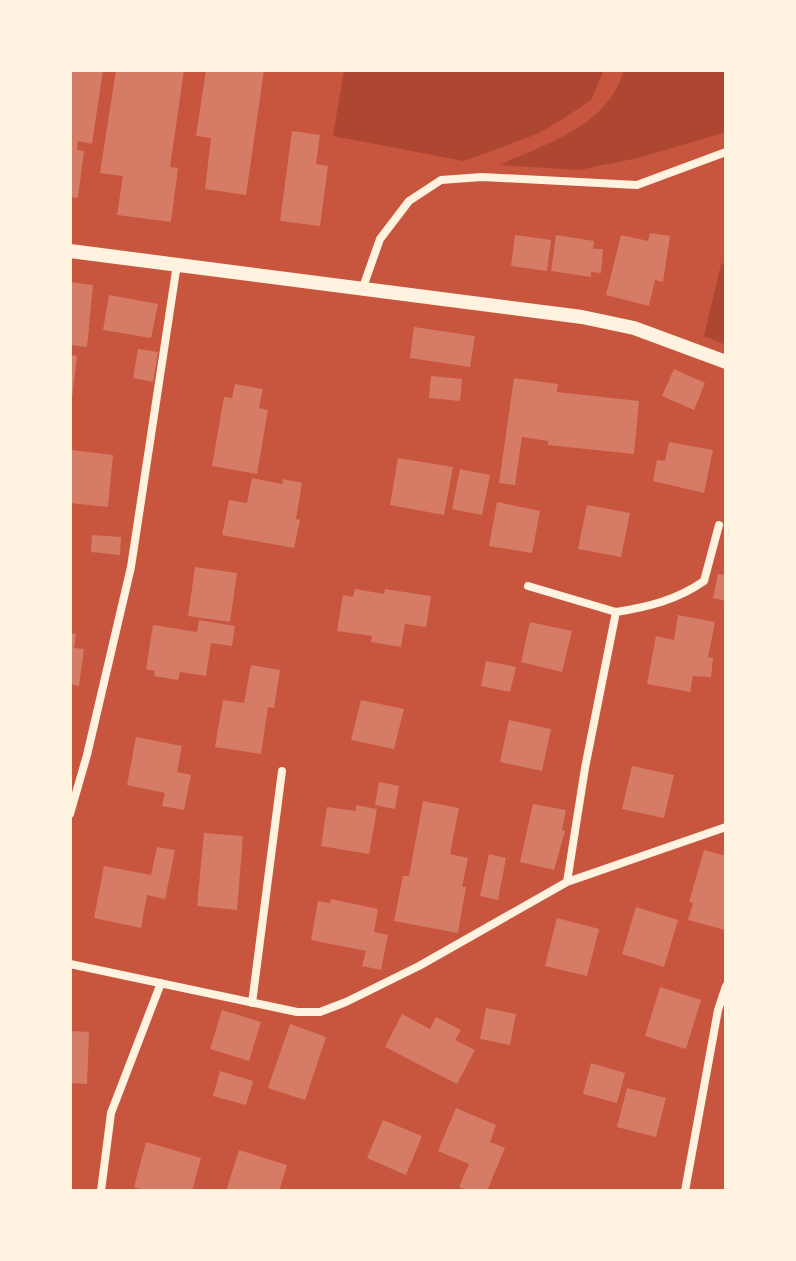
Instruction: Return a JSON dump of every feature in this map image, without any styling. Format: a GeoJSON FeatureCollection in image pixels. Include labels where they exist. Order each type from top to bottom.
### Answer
{"type":"FeatureCollection","features":[{"type":"Feature","properties":{"kind":"street"},"geometry":{"type":"LineString","coordinates":[[362,291],[380,239],[409,201],[441,180],[482,177],[637,185],[726,152]]}},
{"type":"Feature","properties":{"kind":"street"},"geometry":{"type":"LineString","coordinates":[[70,251],[582,317],[660,336],[726,362]]}},
{"type":"Feature","properties":{"kind":"street"},"geometry":{"type":"LineString","coordinates":[[70,814],[131,567],[177,264]]}},
{"type":"Feature","properties":{"kind":"street"},"geometry":{"type":"LineString","coordinates":[[528,586],[616,612],[684,596],[704,581],[719,525]]}},
{"type":"Feature","properties":{"kind":"street"},"geometry":{"type":"LineString","coordinates":[[567,882],[585,768],[616,612]]}},
{"type":"Feature","properties":{"kind":"street"},"geometry":{"type":"LineString","coordinates":[[252,1003],[282,771]]}},
{"type":"Feature","properties":{"kind":"street"},"geometry":{"type":"LineString","coordinates":[[70,964],[297,1012],[320,1012],[419,966],[567,882],[726,827]]}},
{"type":"Feature","properties":{"kind":"street"},"geometry":{"type":"LineString","coordinates":[[101,1191],[111,1113],[161,983]]}},
{"type":"Feature","properties":{"kind":"street"},"geometry":{"type":"LineString","coordinates":[[685,1191],[718,1010],[726,986]]}},
{"type":"Feature","properties":{"kind":"shaded area"},"geometry":{"type":"Polygon","coordinates":[[[344,70],[604,70],[591,100],[563,119],[537,134],[464,161],[333,136],[344,70]]]}},
{"type":"Feature","properties":{"kind":"shaded area"},"geometry":{"type":"Polygon","coordinates":[[[624,70],[726,70],[726,132],[638,158],[579,170],[500,165],[556,140],[590,119],[616,90],[624,70]]]}},
{"type":"Feature","properties":{"kind":"shaded area"},"geometry":{"type":"Polygon","coordinates":[[[726,262],[726,345],[704,336],[721,264],[726,262]]]}},
{"type":"Feature","properties":{"kind":"building"},"geometry":{"type":"Polygon","coordinates":[[[70,70],[103,70],[92,144],[78,141],[77,150],[84,151],[78,198],[70,197],[70,70]]]}},
{"type":"Feature","properties":{"kind":"building"},"geometry":{"type":"Polygon","coordinates":[[[116,70],[184,70],[170,167],[178,168],[171,222],[117,215],[123,176],[100,173],[116,70]]]}},
{"type":"Feature","properties":{"kind":"building"},"geometry":{"type":"Polygon","coordinates":[[[206,70],[264,70],[246,195],[205,189],[211,138],[196,136],[206,70]]]}},
{"type":"Feature","properties":{"kind":"building"},"geometry":{"type":"Polygon","coordinates":[[[292,131],[320,135],[316,164],[328,166],[320,226],[280,221],[292,131]]]}},
{"type":"Feature","properties":{"kind":"building"},"geometry":{"type":"Polygon","coordinates":[[[650,233],[670,236],[663,282],[655,280],[649,306],[606,295],[621,235],[648,241],[650,233]]]}},
{"type":"Feature","properties":{"kind":"building"},"geometry":{"type":"Polygon","coordinates":[[[515,235],[551,240],[547,271],[511,266],[515,235]]]}},
{"type":"Feature","properties":{"kind":"building"},"geometry":{"type":"Polygon","coordinates":[[[556,235],[594,241],[593,249],[603,249],[601,273],[591,272],[591,277],[551,271],[556,235]]]}},
{"type":"Feature","properties":{"kind":"building"},"geometry":{"type":"Polygon","coordinates":[[[70,282],[93,285],[87,347],[70,345],[70,282]]]}},
{"type":"Feature","properties":{"kind":"building"},"geometry":{"type":"Polygon","coordinates":[[[109,295],[158,304],[151,338],[103,330],[109,295]]]}},
{"type":"Feature","properties":{"kind":"building"},"geometry":{"type":"Polygon","coordinates":[[[414,327],[475,336],[470,367],[410,358],[414,327]]]}},
{"type":"Feature","properties":{"kind":"building"},"geometry":{"type":"Polygon","coordinates":[[[138,349],[158,352],[153,382],[133,378],[138,349]]]}},
{"type":"Feature","properties":{"kind":"building"},"geometry":{"type":"Polygon","coordinates":[[[70,355],[77,356],[72,398],[70,398],[70,355]]]}},
{"type":"Feature","properties":{"kind":"building"},"geometry":{"type":"Polygon","coordinates":[[[674,369],[705,383],[694,410],[662,396],[674,369]]]}},
{"type":"Feature","properties":{"kind":"building"},"geometry":{"type":"Polygon","coordinates":[[[431,376],[462,379],[460,401],[429,398],[431,376]]]}},
{"type":"Feature","properties":{"kind":"building"},"geometry":{"type":"Polygon","coordinates":[[[514,378],[558,384],[557,392],[639,401],[634,454],[548,445],[548,441],[522,437],[515,485],[499,483],[514,378]]]}},
{"type":"Feature","properties":{"kind":"building"},"geometry":{"type":"Polygon","coordinates":[[[235,384],[263,389],[259,408],[268,410],[257,474],[212,466],[224,397],[232,398],[235,384]]]}},
{"type":"Feature","properties":{"kind":"building"},"geometry":{"type":"Polygon","coordinates":[[[669,442],[713,450],[704,493],[653,481],[657,460],[665,461],[669,442]]]}},
{"type":"Feature","properties":{"kind":"building"},"geometry":{"type":"Polygon","coordinates":[[[71,450],[113,455],[108,507],[70,503],[71,450]]]}},
{"type":"Feature","properties":{"kind":"building"},"geometry":{"type":"Polygon","coordinates":[[[398,458],[453,467],[444,515],[390,505],[398,458]]]}},
{"type":"Feature","properties":{"kind":"building"},"geometry":{"type":"Polygon","coordinates":[[[460,469],[490,475],[482,515],[452,509],[460,469]]]}},
{"type":"Feature","properties":{"kind":"building"},"geometry":{"type":"Polygon","coordinates":[[[252,478],[282,484],[283,479],[302,483],[296,519],[300,520],[294,548],[222,535],[229,500],[247,503],[252,478]]]}},
{"type":"Feature","properties":{"kind":"building"},"geometry":{"type":"Polygon","coordinates":[[[497,502],[540,511],[532,553],[489,546],[497,502]]]}},
{"type":"Feature","properties":{"kind":"building"},"geometry":{"type":"Polygon","coordinates":[[[587,505],[630,513],[621,557],[578,549],[587,505]]]}},
{"type":"Feature","properties":{"kind":"building"},"geometry":{"type":"Polygon","coordinates":[[[92,535],[121,537],[120,555],[91,552],[92,535]]]}},
{"type":"Feature","properties":{"kind":"building"},"geometry":{"type":"Polygon","coordinates":[[[195,567],[237,573],[230,622],[188,616],[195,567]]]}},
{"type":"Feature","properties":{"kind":"building"},"geometry":{"type":"Polygon","coordinates":[[[718,574],[726,575],[726,601],[713,598],[718,574]]]}},
{"type":"Feature","properties":{"kind":"building"},"geometry":{"type":"Polygon","coordinates":[[[355,589],[384,594],[385,589],[431,596],[426,627],[405,624],[401,647],[371,642],[372,636],[337,631],[343,595],[353,597],[355,589]]]}},
{"type":"Feature","properties":{"kind":"building"},"geometry":{"type":"Polygon","coordinates":[[[678,615],[715,622],[708,657],[713,658],[711,677],[693,676],[690,692],[647,684],[656,636],[674,640],[678,615]]]}},
{"type":"Feature","properties":{"kind":"building"},"geometry":{"type":"Polygon","coordinates":[[[199,620],[235,626],[232,646],[211,643],[206,676],[180,672],[178,680],[154,676],[155,671],[146,669],[153,625],[197,632],[199,620]]]}},
{"type":"Feature","properties":{"kind":"building"},"geometry":{"type":"Polygon","coordinates":[[[530,622],[572,631],[562,672],[521,662],[530,622]]]}},
{"type":"Feature","properties":{"kind":"building"},"geometry":{"type":"Polygon","coordinates":[[[70,633],[76,634],[74,648],[84,649],[79,686],[70,684],[70,633]]]}},
{"type":"Feature","properties":{"kind":"building"},"geometry":{"type":"Polygon","coordinates":[[[486,661],[516,667],[510,692],[481,686],[486,661]]]}},
{"type":"Feature","properties":{"kind":"building"},"geometry":{"type":"Polygon","coordinates":[[[251,665],[280,670],[274,708],[268,707],[261,754],[215,747],[223,700],[244,703],[251,665]]]}},
{"type":"Feature","properties":{"kind":"building"},"geometry":{"type":"Polygon","coordinates":[[[361,700],[404,709],[394,749],[351,740],[361,700]]]}},
{"type":"Feature","properties":{"kind":"building"},"geometry":{"type":"Polygon","coordinates":[[[509,720],[551,729],[542,771],[500,762],[509,720]]]}},
{"type":"Feature","properties":{"kind":"building"},"geometry":{"type":"Polygon","coordinates":[[[136,737],[182,746],[177,772],[191,775],[184,810],[162,806],[165,793],[127,785],[136,737]]]}},
{"type":"Feature","properties":{"kind":"building"},"geometry":{"type":"Polygon","coordinates":[[[632,766],[674,775],[664,818],[622,809],[632,766]]]}},
{"type":"Feature","properties":{"kind":"building"},"geometry":{"type":"Polygon","coordinates":[[[379,782],[399,786],[395,809],[375,805],[379,782]]]}},
{"type":"Feature","properties":{"kind":"building"},"geometry":{"type":"Polygon","coordinates":[[[423,801],[459,808],[450,854],[468,858],[458,933],[394,921],[403,876],[409,876],[423,801]]]}},
{"type":"Feature","properties":{"kind":"building"},"geometry":{"type":"Polygon","coordinates":[[[533,804],[566,810],[562,830],[565,831],[554,870],[520,862],[533,804]]]}},
{"type":"Feature","properties":{"kind":"building"},"geometry":{"type":"Polygon","coordinates":[[[356,805],[377,809],[369,854],[321,846],[327,807],[356,811],[356,805]]]}},
{"type":"Feature","properties":{"kind":"building"},"geometry":{"type":"Polygon","coordinates":[[[204,833],[243,836],[237,910],[197,906],[204,833]]]}},
{"type":"Feature","properties":{"kind":"building"},"geometry":{"type":"Polygon","coordinates":[[[157,847],[175,850],[165,899],[147,895],[141,928],[94,918],[104,866],[151,875],[157,847]]]}},
{"type":"Feature","properties":{"kind":"building"},"geometry":{"type":"Polygon","coordinates":[[[704,850],[726,856],[725,930],[688,920],[693,903],[689,902],[704,850]]]}},
{"type":"Feature","properties":{"kind":"building"},"geometry":{"type":"Polygon","coordinates":[[[489,854],[506,858],[498,900],[480,896],[489,854]]]}},
{"type":"Feature","properties":{"kind":"building"},"geometry":{"type":"Polygon","coordinates":[[[331,899],[378,909],[374,932],[388,935],[381,970],[362,966],[366,951],[311,940],[318,901],[330,903],[331,899]]]}},
{"type":"Feature","properties":{"kind":"building"},"geometry":{"type":"Polygon","coordinates":[[[636,907],[678,920],[664,967],[622,954],[636,907]]]}},
{"type":"Feature","properties":{"kind":"building"},"geometry":{"type":"Polygon","coordinates":[[[557,918],[599,929],[587,976],[545,966],[557,918]]]}},
{"type":"Feature","properties":{"kind":"building"},"geometry":{"type":"Polygon","coordinates":[[[660,987],[701,1000],[686,1049],[645,1036],[660,987]]]}},
{"type":"Feature","properties":{"kind":"building"},"geometry":{"type":"Polygon","coordinates":[[[486,1008],[516,1014],[510,1045],[480,1039],[486,1008]]]}},
{"type":"Feature","properties":{"kind":"building"},"geometry":{"type":"Polygon","coordinates":[[[222,1010],[261,1022],[249,1061],[210,1049],[222,1010]]]}},
{"type":"Feature","properties":{"kind":"building"},"geometry":{"type":"Polygon","coordinates":[[[402,1014],[430,1029],[436,1017],[461,1030],[455,1040],[475,1050],[457,1084],[385,1047],[402,1014]]]}},
{"type":"Feature","properties":{"kind":"building"},"geometry":{"type":"Polygon","coordinates":[[[290,1024],[326,1037],[305,1100],[268,1088],[290,1024]]]}},
{"type":"Feature","properties":{"kind":"building"},"geometry":{"type":"Polygon","coordinates":[[[70,1031],[89,1032],[87,1084],[70,1083],[70,1031]]]}},
{"type":"Feature","properties":{"kind":"building"},"geometry":{"type":"Polygon","coordinates":[[[591,1063],[625,1073],[617,1103],[583,1094],[591,1063]]]}},
{"type":"Feature","properties":{"kind":"building"},"geometry":{"type":"Polygon","coordinates":[[[220,1071],[253,1081],[246,1105],[213,1096],[220,1071]]]}},
{"type":"Feature","properties":{"kind":"building"},"geometry":{"type":"Polygon","coordinates":[[[627,1088],[666,1098],[656,1137],[617,1127],[627,1088]]]}},
{"type":"Feature","properties":{"kind":"building"},"geometry":{"type":"Polygon","coordinates":[[[456,1108],[496,1125],[490,1142],[505,1148],[487,1191],[469,1191],[459,1187],[469,1164],[438,1151],[456,1108]]]}},
{"type":"Feature","properties":{"kind":"building"},"geometry":{"type":"Polygon","coordinates":[[[383,1120],[422,1136],[406,1175],[367,1158],[383,1120]]]}},
{"type":"Feature","properties":{"kind":"building"},"geometry":{"type":"Polygon","coordinates":[[[146,1142],[201,1158],[192,1191],[147,1191],[134,1187],[146,1142]]]}},
{"type":"Feature","properties":{"kind":"building"},"geometry":{"type":"Polygon","coordinates":[[[239,1150],[287,1165],[279,1191],[226,1191],[239,1150]]]}}]}
